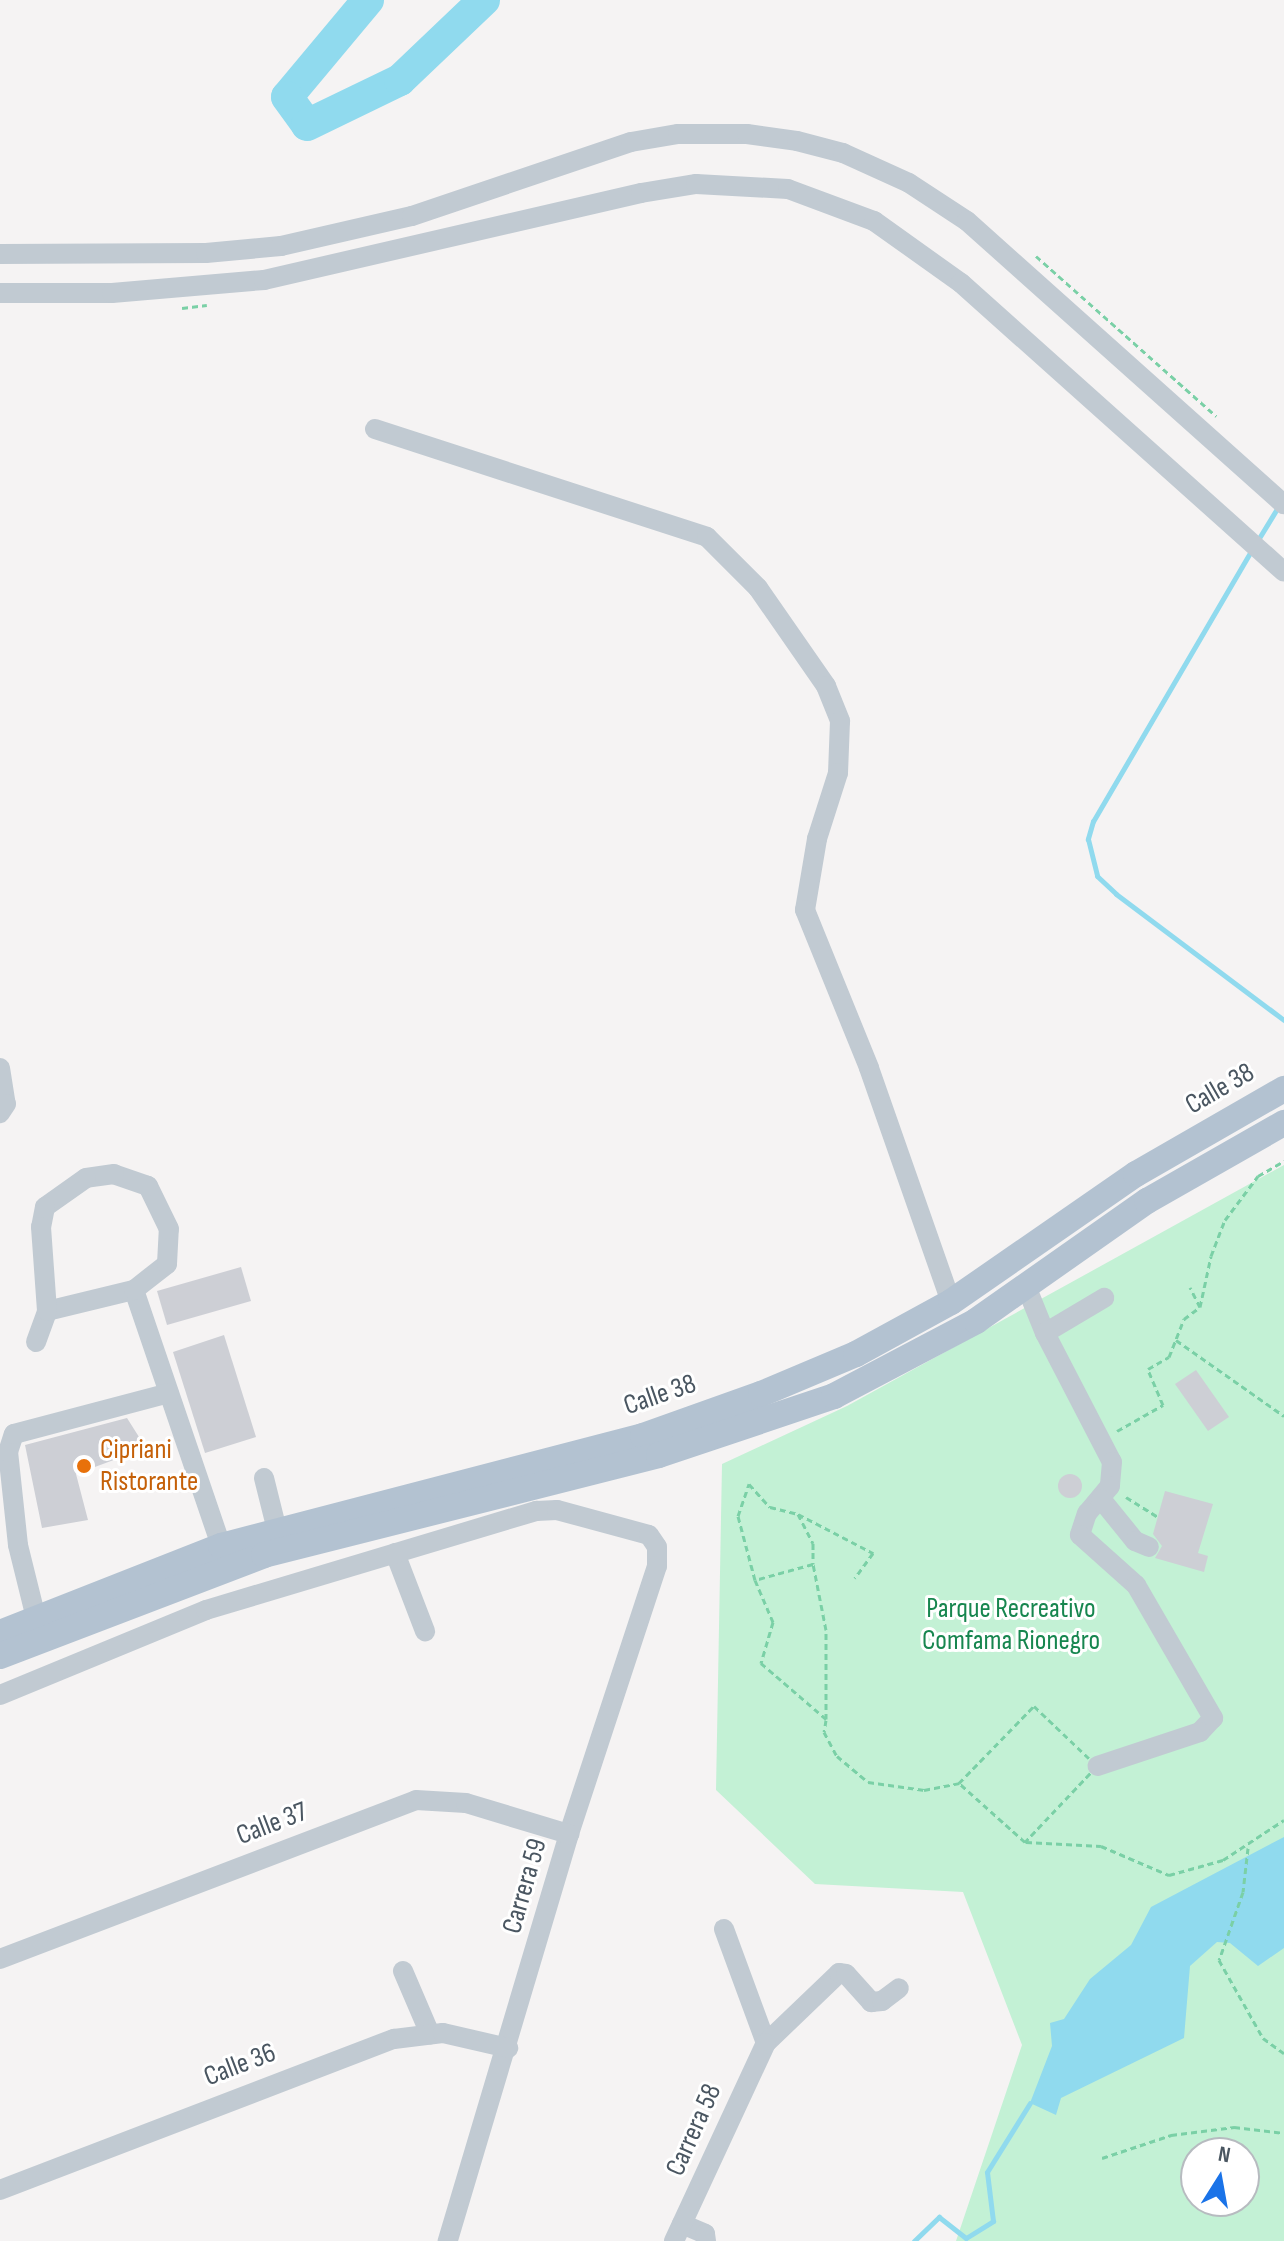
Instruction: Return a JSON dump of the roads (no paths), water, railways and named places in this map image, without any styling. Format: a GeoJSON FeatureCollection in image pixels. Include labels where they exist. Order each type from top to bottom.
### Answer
{"type":"FeatureCollection","features":[{"type":"Feature","properties":{"kind":"main road","name":"Calle 38"},"geometry":{"type":"LineString","coordinates":[[0,1633],[221,1546],[643,1436],[856,1354],[951,1302],[1136,1174],[1284,1089]]}},
{"type":"Feature","properties":{"kind":"main road","name":"Calle 38"},"geometry":{"type":"LineString","coordinates":[[0,1656],[264,1555],[659,1455],[834,1396],[917,1355],[1026,1286],[1147,1201],[1284,1123]]}},
{"type":"Feature","properties":{"kind":"street"},"geometry":{"type":"LineString","coordinates":[[0,254],[206,253],[281,246],[412,216],[631,142],[733,134],[797,141],[843,153],[909,183],[967,221],[1284,504]]}},
{"type":"Feature","properties":{"kind":"street"},"geometry":{"type":"LineString","coordinates":[[0,293],[112,293],[264,280],[641,193],[696,184],[788,189],[874,221],[961,283],[1284,572]]}},
{"type":"Feature","properties":{"kind":"street"},"geometry":{"type":"LineString","coordinates":[[375,429],[707,537],[758,588],[826,686],[840,721],[838,773],[817,839],[805,910],[869,1068],[951,1302]]}},
{"type":"Feature","properties":{"kind":"street"},"geometry":{"type":"LineString","coordinates":[[0,1068],[6,1104],[0,1113]]}},
{"type":"Feature","properties":{"kind":"street"},"geometry":{"type":"LineString","coordinates":[[36,1342],[47,1311],[41,1227],[45,1207],[86,1178],[131,1178],[157,1198],[171,1248],[159,1274],[134,1290],[47,1311]]}},
{"type":"Feature","properties":{"kind":"street"},"geometry":{"type":"LineString","coordinates":[[1026,1286],[1045,1333],[1112,1462],[1106,1492],[1087,1513],[1080,1535],[1136,1585],[1213,1718],[1200,1732],[1097,1766]]}},
{"type":"Feature","properties":{"kind":"street"},"geometry":{"type":"LineString","coordinates":[[134,1290],[221,1546]]}},
{"type":"Feature","properties":{"kind":"street"},"geometry":{"type":"LineString","coordinates":[[1045,1333],[1104,1298]]}},
{"type":"Feature","properties":{"kind":"street"},"geometry":{"type":"LineString","coordinates":[[36,1618],[18,1545],[8,1452],[14,1434],[169,1393]]}},
{"type":"Feature","properties":{"kind":"street"},"geometry":{"type":"LineString","coordinates":[[264,1478],[277,1530]]}},
{"type":"Feature","properties":{"kind":"street"},"geometry":{"type":"LineString","coordinates":[[1106,1492],[1135,1541],[1149,1547]]}},
{"type":"Feature","properties":{"kind":"street","name":"Carrera 59"},"geometry":{"type":"LineString","coordinates":[[395,1553],[536,1511],[557,1510],[634,1528],[649,1535],[657,1547],[657,1566],[569,1834],[508,2048],[448,2241]]}},
{"type":"Feature","properties":{"kind":"street"},"geometry":{"type":"LineString","coordinates":[[0,1695],[206,1610],[395,1553],[425,1631]]}},
{"type":"Feature","properties":{"kind":"street","name":"Calle 37"},"geometry":{"type":"LineString","coordinates":[[0,1959],[416,1800],[466,1803],[569,1834]]}},
{"type":"Feature","properties":{"kind":"street"},"geometry":{"type":"LineString","coordinates":[[724,1929],[766,2043],[839,1973],[846,1974],[871,2002],[882,2001],[899,1988]]}},
{"type":"Feature","properties":{"kind":"street"},"geometry":{"type":"LineString","coordinates":[[403,1971],[430,2034]]}},
{"type":"Feature","properties":{"kind":"street","name":"Calle 36"},"geometry":{"type":"LineString","coordinates":[[0,2190],[363,2048],[430,2034],[508,2048]]}},
{"type":"Feature","properties":{"kind":"street","name":"Carrera 58"},"geometry":{"type":"LineString","coordinates":[[678,2232],[766,2043]]}},
{"type":"Feature","properties":{"kind":"street"},"geometry":{"type":"LineString","coordinates":[[678,2232],[705,2234],[706,2241]]}},
{"type":"Feature","properties":{"kind":"water"},"geometry":{"type":"Polygon","coordinates":[[[1284,1837],[1284,1948],[1258,1966],[1230,1943],[1217,1942],[1190,1966],[1184,2038],[1061,2098],[1056,2115],[1030,2103],[1052,2046],[1050,2023],[1064,2019],[1090,1979],[1131,1945],[1151,1907],[1284,1837]]]}},
{"type":"Feature","properties":{"kind":"waterway"},"geometry":{"type":"LineString","coordinates":[[368,0],[287,97],[307,125],[400,80],[484,0]]}},
{"type":"Feature","properties":{"kind":"waterway"},"geometry":{"type":"LineString","coordinates":[[1256,543],[1278,507]]}},
{"type":"Feature","properties":{"kind":"waterway"},"geometry":{"type":"LineString","coordinates":[[1251,551],[1093,821],[1088,839],[1097,876],[1116,894],[1284,1020]]}},
{"type":"Feature","properties":{"kind":"waterway"},"geometry":{"type":"LineString","coordinates":[[914,2241],[939,2217],[966,2238],[993,2221],[987,2172],[1030,2103]]}},
{"type":"Feature","properties":{"kind":"place","name":"Cipriani Ristorante"},"geometry":{"type":"Point","coordinates":[84,1466]}},
{"type":"Feature","properties":{"kind":"park label","name":"Parque Recreativo Comfama Rionegro"},"geometry":{"type":"Point","coordinates":[1011,1625]}}]}
